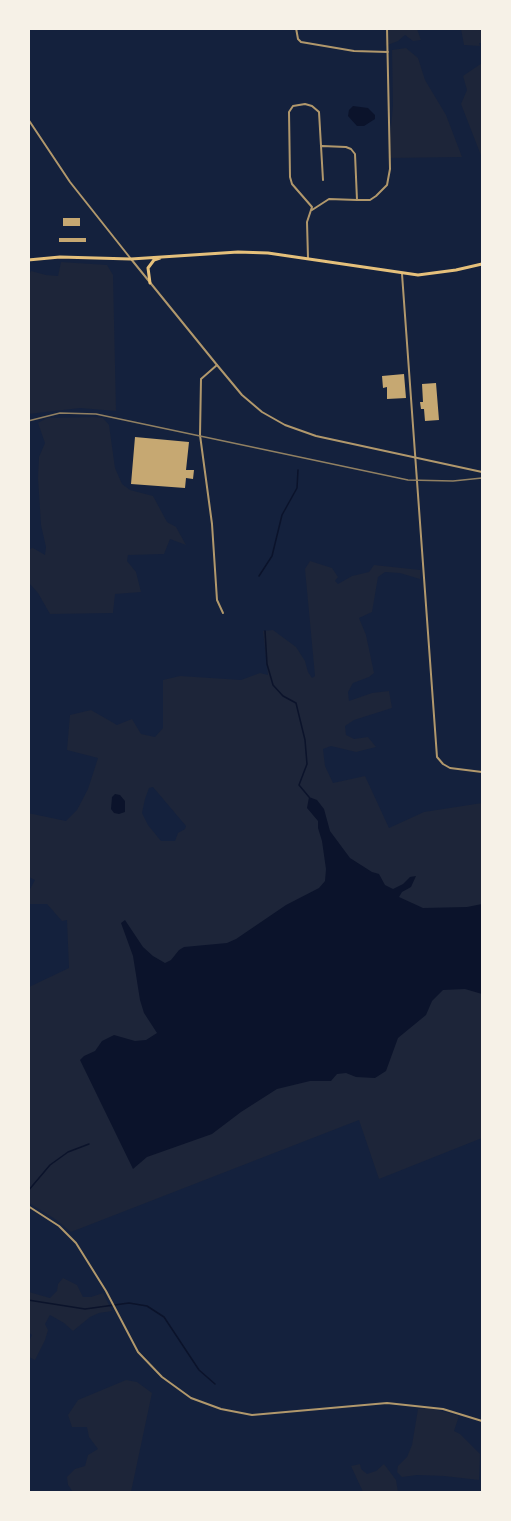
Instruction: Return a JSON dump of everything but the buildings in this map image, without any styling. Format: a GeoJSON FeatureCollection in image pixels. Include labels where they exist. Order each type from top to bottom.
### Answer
{"type":"FeatureCollection","features":[{"type":"Feature","properties":{"kind":"main road"},"geometry":{"type":"LineString","coordinates":[[28,260],[60,257],[131,259],[238,252],[268,253],[402,274],[434,274],[483,264]]}},
{"type":"Feature","properties":{"kind":"main road"},"geometry":{"type":"LineString","coordinates":[[150,283],[148,268],[154,260],[163,257]]}},
{"type":"Feature","properties":{"kind":"street"},"geometry":{"type":"LineString","coordinates":[[296,28],[298,39],[302,42],[354,51],[387,52]]}},
{"type":"Feature","properties":{"kind":"street"},"geometry":{"type":"LineString","coordinates":[[312,210],[329,199],[370,200],[383,190],[389,179],[387,28]]}},
{"type":"Feature","properties":{"kind":"street"},"geometry":{"type":"LineString","coordinates":[[308,258],[307,222],[312,210],[311,204],[291,182],[288,112],[290,109],[305,104],[317,108],[321,116],[323,180]]}},
{"type":"Feature","properties":{"kind":"street"},"geometry":{"type":"LineString","coordinates":[[28,119],[70,182],[150,283],[242,394],[262,412],[285,425],[316,436],[483,472]]}},
{"type":"Feature","properties":{"kind":"street"},"geometry":{"type":"LineString","coordinates":[[322,146],[346,147],[355,154],[357,200]]}},
{"type":"Feature","properties":{"kind":"street"},"geometry":{"type":"LineString","coordinates":[[402,274],[437,757],[450,768],[483,772]]}},
{"type":"Feature","properties":{"kind":"street"},"geometry":{"type":"LineString","coordinates":[[217,365],[201,379],[200,435],[212,524],[217,600],[223,613]]}},
{"type":"Feature","properties":{"kind":"street"},"geometry":{"type":"LineString","coordinates":[[28,1206],[59,1226],[76,1243],[90,1262],[138,1352],[162,1377],[191,1398],[220,1409],[252,1415],[387,1403],[443,1409],[483,1421]]}},
{"type":"Feature","properties":{"kind":"shaded area"},"geometry":{"type":"Polygon","coordinates":[[[386,29],[417,29],[421,40],[413,41],[405,35],[398,41],[385,46],[386,29]]]}},
{"type":"Feature","properties":{"kind":"shaded area"},"geometry":{"type":"Polygon","coordinates":[[[461,29],[482,29],[480,46],[464,45],[461,29]]]}},
{"type":"Feature","properties":{"kind":"shaded area"},"geometry":{"type":"Polygon","coordinates":[[[406,48],[418,58],[425,80],[446,115],[462,157],[388,158],[393,106],[392,50],[406,48]]]}},
{"type":"Feature","properties":{"kind":"shaded area"},"geometry":{"type":"Polygon","coordinates":[[[482,63],[482,158],[461,104],[467,90],[463,76],[482,63]]]}},
{"type":"Feature","properties":{"kind":"shaded area"},"geometry":{"type":"Polygon","coordinates":[[[353,106],[368,108],[375,115],[375,119],[364,126],[357,126],[348,116],[353,106]]]}},
{"type":"Feature","properties":{"kind":"shaded area"},"geometry":{"type":"Polygon","coordinates":[[[61,262],[107,265],[113,275],[116,411],[80,408],[29,414],[29,275],[31,271],[58,276],[61,262]]]}},
{"type":"Feature","properties":{"kind":"shaded area"},"geometry":{"type":"Polygon","coordinates":[[[47,418],[103,418],[109,425],[115,468],[122,484],[130,490],[153,496],[167,522],[176,527],[186,545],[170,539],[164,554],[128,555],[127,561],[136,572],[141,592],[115,594],[113,613],[50,614],[38,593],[29,583],[29,549],[33,548],[45,555],[46,547],[41,525],[38,478],[39,457],[45,443],[38,423],[47,418]]]}},
{"type":"Feature","properties":{"kind":"shaded area"},"geometry":{"type":"Polygon","coordinates":[[[310,561],[332,568],[338,577],[335,581],[338,584],[352,576],[369,572],[374,565],[420,570],[420,579],[400,573],[385,572],[378,577],[372,612],[359,618],[366,635],[374,673],[353,683],[348,692],[349,701],[372,693],[389,691],[392,708],[354,720],[345,726],[346,735],[354,739],[368,737],[376,747],[356,752],[331,746],[323,749],[325,766],[333,783],[365,776],[389,828],[424,812],[482,803],[482,1138],[379,1179],[359,1120],[71,1232],[29,1203],[29,987],[69,968],[67,920],[62,921],[47,904],[29,904],[29,891],[35,880],[29,877],[28,813],[66,821],[77,810],[88,789],[98,758],[67,750],[70,715],[91,710],[117,725],[132,719],[141,734],[155,737],[163,728],[163,680],[180,676],[241,680],[260,673],[268,675],[263,631],[273,630],[296,647],[305,661],[308,672],[312,678],[315,676],[305,569],[310,561]],[[153,787],[149,788],[142,813],[161,841],[175,841],[178,833],[186,826],[153,787]]]}},
{"type":"Feature","properties":{"kind":"shaded area"},"geometry":{"type":"Polygon","coordinates":[[[115,794],[120,795],[125,801],[125,812],[114,813],[111,809],[112,797],[115,794]]]}},
{"type":"Feature","properties":{"kind":"shaded area"},"geometry":{"type":"Polygon","coordinates":[[[309,797],[317,800],[324,809],[330,831],[350,858],[379,874],[385,885],[393,889],[410,877],[416,876],[411,887],[402,892],[399,897],[423,908],[467,907],[482,904],[482,994],[465,989],[443,990],[432,1001],[426,1015],[398,1038],[386,1071],[375,1078],[356,1077],[346,1073],[337,1074],[331,1081],[310,1081],[277,1089],[212,1134],[147,1157],[133,1169],[80,1060],[95,1051],[102,1041],[114,1035],[135,1041],[146,1040],[157,1033],[144,1013],[133,956],[121,923],[125,920],[143,947],[165,963],[184,947],[227,943],[236,939],[286,905],[319,888],[325,881],[326,869],[318,821],[307,808],[309,797]]]}},
{"type":"Feature","properties":{"kind":"shaded area"},"geometry":{"type":"Polygon","coordinates":[[[63,1278],[77,1285],[83,1297],[103,1293],[112,1311],[90,1317],[73,1331],[50,1315],[45,1324],[48,1330],[45,1340],[35,1360],[29,1357],[29,1341],[32,1335],[29,1333],[29,1292],[50,1298],[57,1291],[58,1284],[63,1278]]]}},
{"type":"Feature","properties":{"kind":"shaded area"},"geometry":{"type":"Polygon","coordinates":[[[126,1380],[137,1382],[152,1393],[131,1492],[73,1492],[68,1485],[67,1477],[75,1469],[85,1466],[88,1455],[98,1449],[89,1437],[87,1427],[72,1427],[68,1415],[78,1400],[126,1380]]]}},
{"type":"Feature","properties":{"kind":"shaded area"},"geometry":{"type":"Polygon","coordinates":[[[430,1408],[459,1416],[454,1431],[480,1454],[479,1480],[444,1476],[402,1477],[397,1472],[398,1466],[407,1457],[412,1445],[418,1409],[430,1408]]]}},
{"type":"Feature","properties":{"kind":"shaded area"},"geometry":{"type":"Polygon","coordinates":[[[360,1464],[361,1469],[367,1474],[376,1471],[384,1464],[396,1480],[398,1492],[363,1492],[351,1466],[360,1464]]]}},
{"type":"Feature","properties":{"kind":"waterway"},"geometry":{"type":"LineString","coordinates":[[259,576],[272,556],[282,515],[297,488],[298,470]]}},
{"type":"Feature","properties":{"kind":"waterway"},"geometry":{"type":"LineString","coordinates":[[265,631],[267,664],[273,685],[283,696],[296,703],[305,740],[307,764],[299,785],[309,797]]}},
{"type":"Feature","properties":{"kind":"waterway"},"geometry":{"type":"LineString","coordinates":[[28,1191],[50,1165],[68,1152],[89,1144]]}},
{"type":"Feature","properties":{"kind":"waterway"},"geometry":{"type":"LineString","coordinates":[[28,1300],[85,1309],[129,1303],[147,1306],[164,1317],[199,1370],[215,1384]]}},
{"type":"Feature","properties":{"kind":"railway"},"geometry":{"type":"LineString","coordinates":[[28,421],[60,413],[96,414],[408,480],[453,481],[482,478]]}}]}
